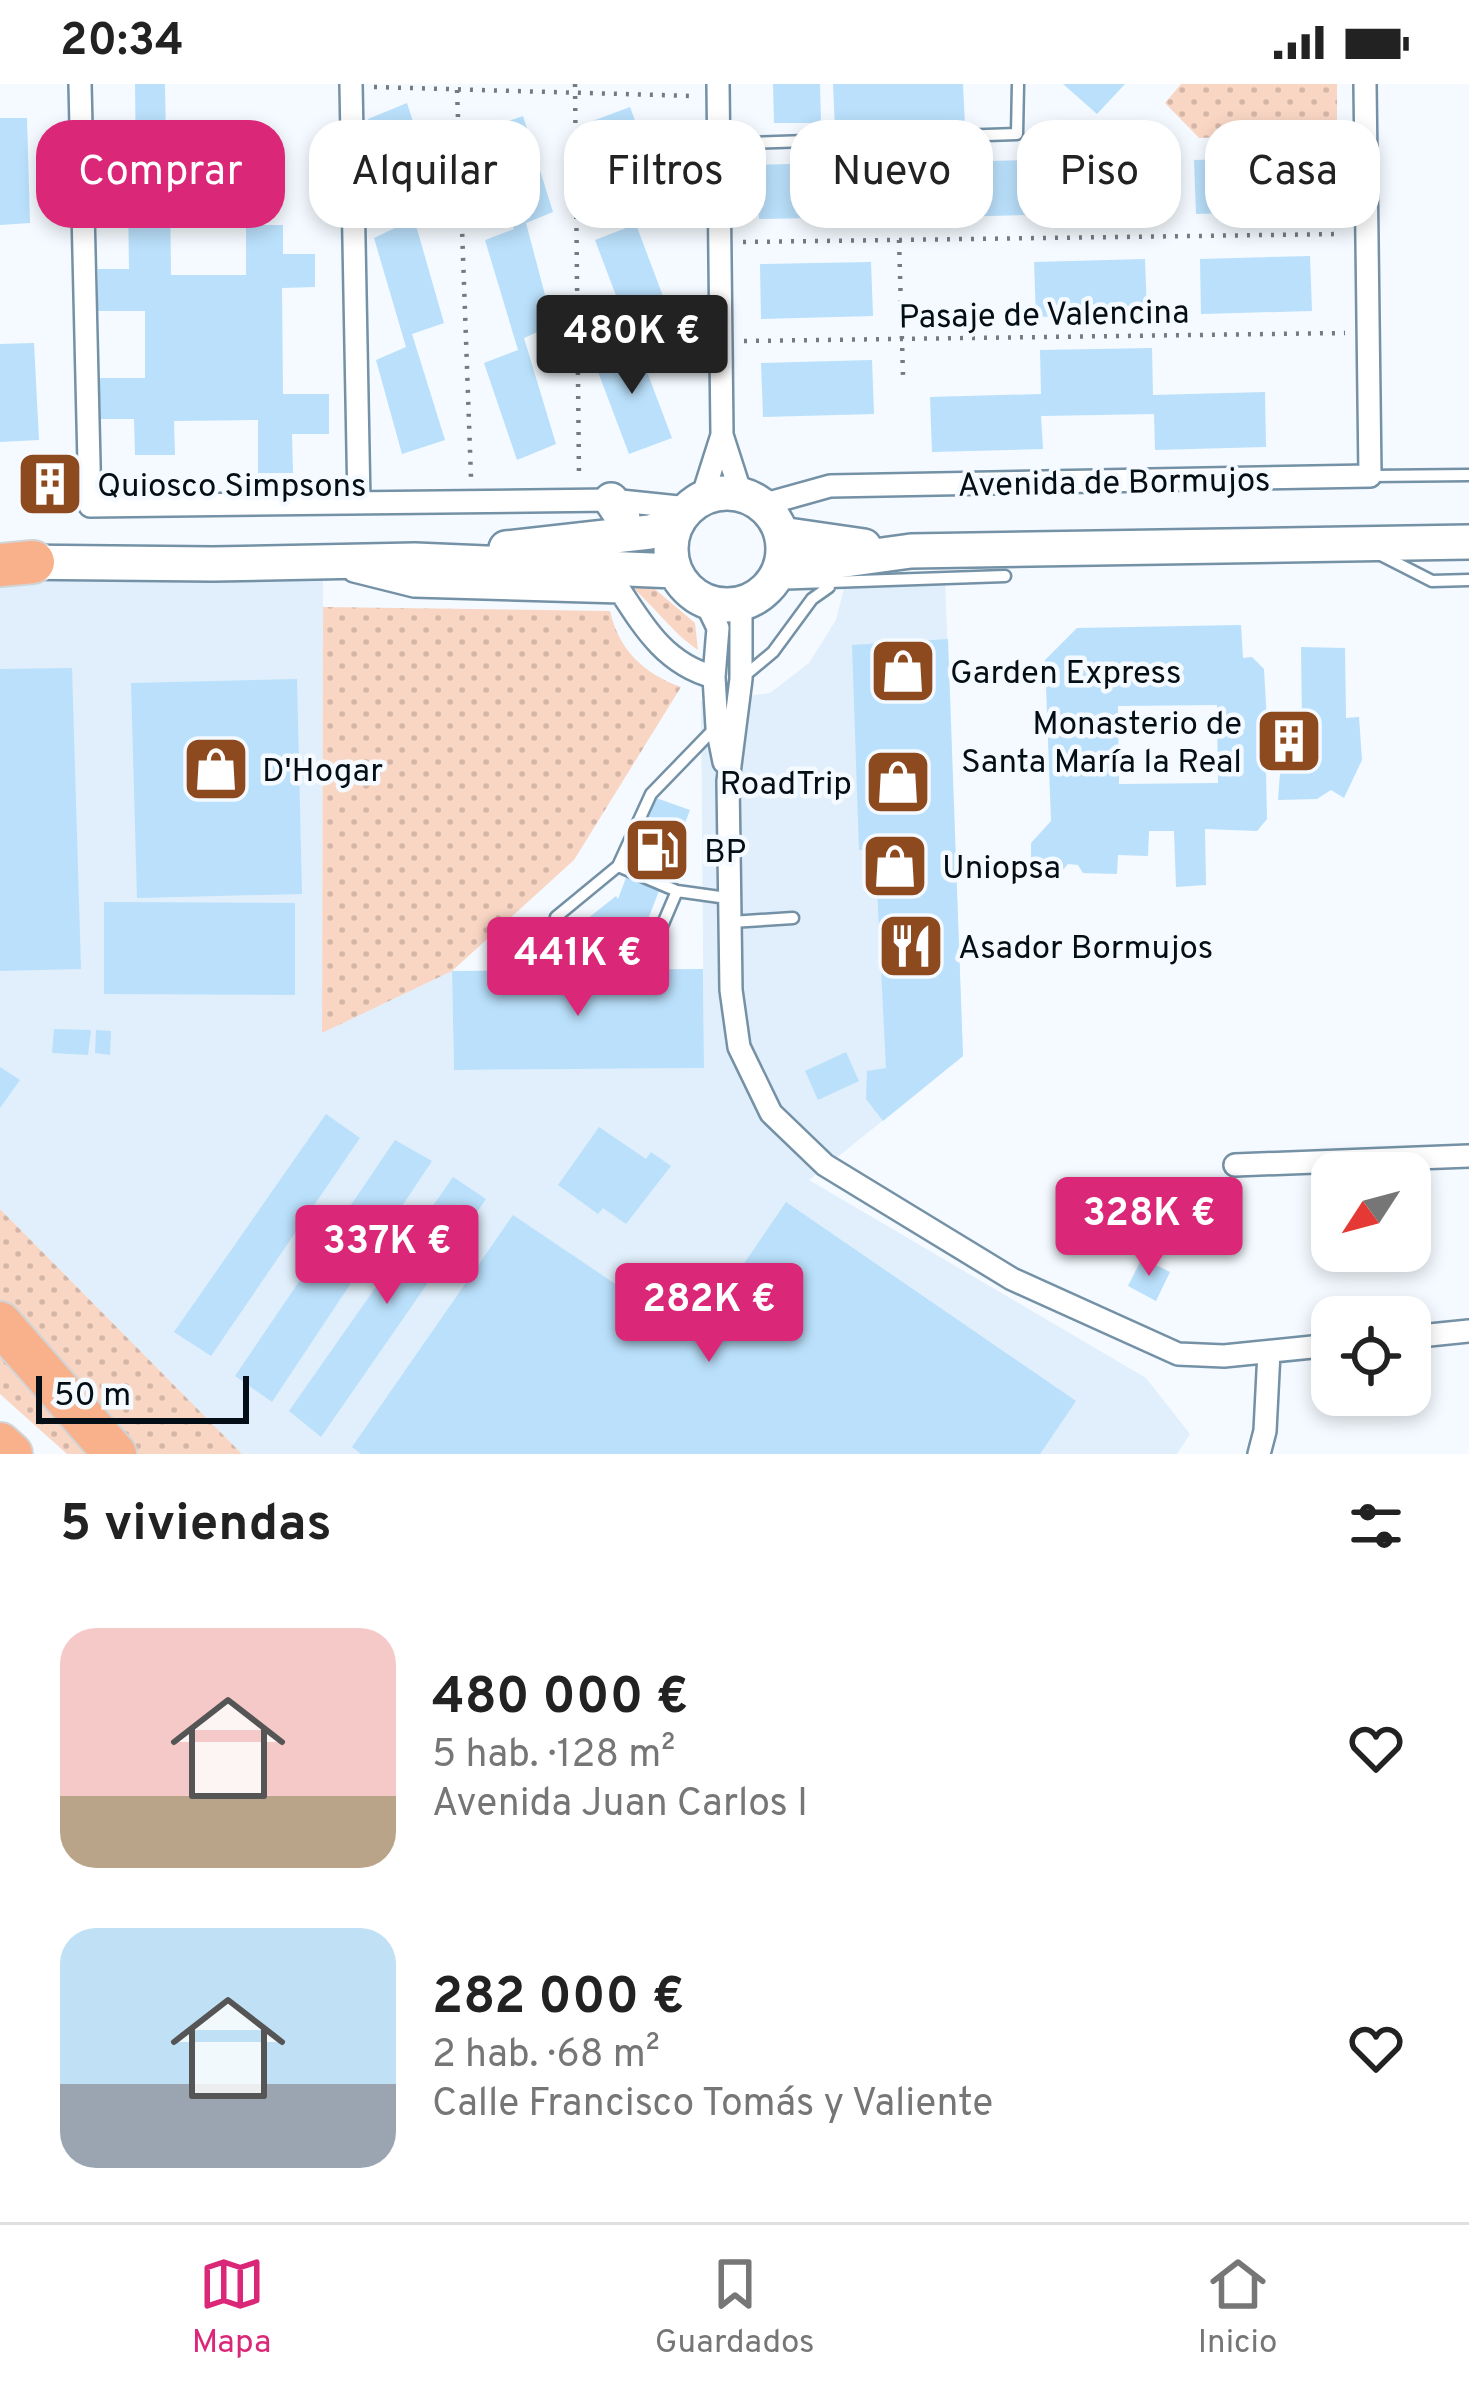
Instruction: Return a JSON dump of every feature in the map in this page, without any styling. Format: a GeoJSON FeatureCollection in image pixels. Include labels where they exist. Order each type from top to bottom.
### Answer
{"type":"FeatureCollection","features":[{"type":"Feature","properties":{"kind":"highway"},"geometry":{"type":"LineString","coordinates":[[0,1323],[115,1454]]}},
{"type":"Feature","properties":{"kind":"highway"},"geometry":{"type":"LineString","coordinates":[[0,1444],[10,1454]]}},
{"type":"Feature","properties":{"kind":"main road"},"geometry":{"type":"LineString","coordinates":[[415,560],[650,532],[689,510],[721,493],[752,500],[781,534],[775,576],[741,604],[706,601],[687,589],[671,556],[689,510]]}},
{"type":"Feature","properties":{"kind":"main road"},"geometry":{"type":"LineString","coordinates":[[595,500],[623,518],[619,535]]}},
{"type":"Feature","properties":{"kind":"main road","name":"Avenida de Bormujos"},"geometry":{"type":"LineString","coordinates":[[781,534],[902,551],[1469,542]]}},
{"type":"Feature","properties":{"kind":"main road","name":"Avenida de Bormujos"},"geometry":{"type":"LineString","coordinates":[[775,576],[902,551]]}},
{"type":"Feature","properties":{"kind":"main road"},"geometry":{"type":"LineString","coordinates":[[8,566],[415,560],[675,571]]}},
{"type":"Feature","properties":{"kind":"street"},"geometry":{"type":"LineString","coordinates":[[80,84],[90,506],[595,500],[689,510],[722,435]]}},
{"type":"Feature","properties":{"kind":"street"},"geometry":{"type":"LineString","coordinates":[[1365,84],[1370,476]]}},
{"type":"Feature","properties":{"kind":"street"},"geometry":{"type":"LineString","coordinates":[[351,85],[359,502]]}},
{"type":"Feature","properties":{"kind":"street"},"geometry":{"type":"LineString","coordinates":[[719,228],[722,435],[752,500]]}},
{"type":"Feature","properties":{"kind":"street","name":"Avenida de Bormujos"},"geometry":{"type":"LineString","coordinates":[[752,500],[830,486],[1370,476]]}},
{"type":"Feature","properties":{"kind":"street"},"geometry":{"type":"LineString","coordinates":[[318,562],[414,586],[621,592],[645,630],[687,670],[714,677]]}},
{"type":"Feature","properties":{"kind":"street"},"geometry":{"type":"LineString","coordinates":[[706,601],[718,628],[717,727],[728,781]]}},
{"type":"Feature","properties":{"kind":"street"},"geometry":{"type":"LineString","coordinates":[[741,604],[741,679],[728,781],[727,922],[739,1047],[771,1113],[825,1165],[1012,1279],[1178,1354],[1224,1356],[1311,1347]]}},
{"type":"Feature","properties":{"kind":"street"},"geometry":{"type":"LineString","coordinates":[[1235,1165],[1469,1156]]}},
{"type":"Feature","properties":{"kind":"street"},"geometry":{"type":"LineString","coordinates":[[1431,1335],[1469,1331]]}},
{"type":"Feature","properties":{"kind":"street"},"geometry":{"type":"LineString","coordinates":[[1259,1454],[1269,1352]]}},
{"type":"Feature","properties":{"kind":"lane"},"geometry":{"type":"LineString","coordinates":[[766,142],[1017,134],[1018,84]]}},
{"type":"Feature","properties":{"kind":"lane","name":"Avenida de Bormujos"},"geometry":{"type":"LineString","coordinates":[[1370,476],[1469,475]]}},
{"type":"Feature","properties":{"kind":"lane"},"geometry":{"type":"LineString","coordinates":[[1360,544],[1432,581],[1469,580]]}},
{"type":"Feature","properties":{"kind":"lane"},"geometry":{"type":"LineString","coordinates":[[775,576],[831,585],[1005,576]]}},
{"type":"Feature","properties":{"kind":"lane"},"geometry":{"type":"LineString","coordinates":[[741,679],[773,652],[812,599],[831,585]]}},
{"type":"Feature","properties":{"kind":"lane"},"geometry":{"type":"LineString","coordinates":[[676,891],[650,954],[567,957],[556,917],[618,866],[651,794],[717,727]]}},
{"type":"Feature","properties":{"kind":"lane"},"geometry":{"type":"LineString","coordinates":[[618,866],[676,891],[727,898]]}},
{"type":"Feature","properties":{"kind":"lane"},"geometry":{"type":"LineString","coordinates":[[727,922],[793,918]]}},
{"type":"Feature","properties":{"kind":"path"},"geometry":{"type":"LineString","coordinates":[[575,84],[595,500]]}},
{"type":"Feature","properties":{"kind":"path"},"geometry":{"type":"LineString","coordinates":[[626,94],[627,84]]}},
{"type":"Feature","properties":{"kind":"path"},"geometry":{"type":"LineString","coordinates":[[351,85],[626,94],[717,90]]}},
{"type":"Feature","properties":{"kind":"path"},"geometry":{"type":"LineString","coordinates":[[457,90],[472,501]]}},
{"type":"Feature","properties":{"kind":"path"},"geometry":{"type":"LineString","coordinates":[[719,243],[1367,233]]}},
{"type":"Feature","properties":{"kind":"path"},"geometry":{"type":"LineString","coordinates":[[899,240],[903,375]]}},
{"type":"Feature","properties":{"kind":"path","name":"Pasaje de Valencina"},"geometry":{"type":"LineString","coordinates":[[720,341],[1368,332]]}},
{"type":"Feature","properties":{"kind":"shaded area"},"geometry":{"type":"Polygon","coordinates":[[[1181,84],[1337,84],[1337,120],[1205,120],[1205,138],[1199,138],[1165,103],[1181,84]]]}},
{"type":"Feature","properties":{"kind":"shaded area"},"geometry":{"type":"Polygon","coordinates":[[[323,571],[322,1032],[452,971],[454,1070],[704,1068],[701,701],[770,693],[809,663],[836,620],[846,580],[945,579],[963,1056],[809,1180],[1146,1378],[1190,1434],[1177,1454],[242,1454],[0,1209],[0,580],[323,571]]]}},
{"type":"Feature","properties":{"kind":"shaded area"},"geometry":{"type":"Polygon","coordinates":[[[643,579],[695,623],[698,650],[628,584],[643,579]]]}},
{"type":"Feature","properties":{"kind":"shaded area"},"geometry":{"type":"Polygon","coordinates":[[[323,607],[610,611],[620,638],[635,659],[681,687],[574,860],[452,971],[322,1033],[323,607]]]}},
{"type":"Feature","properties":{"kind":"shaded area"},"geometry":{"type":"Polygon","coordinates":[[[0,1209],[242,1454],[67,1454],[0,1394],[0,1209]]]}},
{"type":"Feature","properties":{"kind":"building"},"geometry":{"type":"Polygon","coordinates":[[[135,84],[165,84],[166,120],[135,120],[135,84]]]}},
{"type":"Feature","properties":{"kind":"building"},"geometry":{"type":"Polygon","coordinates":[[[773,84],[820,84],[821,120],[774,123],[773,84]]]}},
{"type":"Feature","properties":{"kind":"building"},"geometry":{"type":"Polygon","coordinates":[[[833,84],[963,84],[965,120],[835,120],[833,84]]]}},
{"type":"Feature","properties":{"kind":"building"},"geometry":{"type":"Polygon","coordinates":[[[1063,84],[1125,84],[1097,114],[1063,84]]]}},
{"type":"Feature","properties":{"kind":"building"},"geometry":{"type":"Polygon","coordinates":[[[407,103],[413,120],[368,120],[407,103]]]}},
{"type":"Feature","properties":{"kind":"building"},"geometry":{"type":"Polygon","coordinates":[[[630,107],[635,120],[595,120],[630,107]]]}},
{"type":"Feature","properties":{"kind":"building"},"geometry":{"type":"Polygon","coordinates":[[[0,118],[27,118],[30,223],[0,225],[0,118]]]}},
{"type":"Feature","properties":{"kind":"building"},"geometry":{"type":"Polygon","coordinates":[[[1017,160],[1017,215],[993,216],[993,161],[1017,160]]]}},
{"type":"Feature","properties":{"kind":"building"},"geometry":{"type":"Polygon","coordinates":[[[1194,160],[1205,160],[1205,214],[1196,214],[1194,160]]]}},
{"type":"Feature","properties":{"kind":"building"},"geometry":{"type":"Polygon","coordinates":[[[790,164],[790,218],[766,219],[766,165],[790,164]]]}},
{"type":"Feature","properties":{"kind":"building"},"geometry":{"type":"Polygon","coordinates":[[[540,170],[553,212],[540,217],[540,170]]]}},
{"type":"Feature","properties":{"kind":"building"},"geometry":{"type":"Polygon","coordinates":[[[128,228],[170,228],[171,275],[246,275],[246,228],[283,228],[283,254],[315,254],[315,287],[282,288],[283,394],[329,394],[329,434],[292,434],[293,473],[258,473],[258,420],[174,421],[175,455],[135,455],[134,419],[98,419],[97,378],[145,378],[145,311],[98,311],[98,269],[129,269],[128,228]]]}},
{"type":"Feature","properties":{"kind":"building"},"geometry":{"type":"Polygon","coordinates":[[[395,228],[417,228],[444,323],[412,334],[445,440],[402,454],[376,360],[406,347],[374,238],[395,228]]]}},
{"type":"Feature","properties":{"kind":"building"},"geometry":{"type":"Polygon","coordinates":[[[527,228],[553,325],[524,338],[556,444],[517,460],[484,363],[518,350],[485,240],[527,228]]]}},
{"type":"Feature","properties":{"kind":"building"},"geometry":{"type":"Polygon","coordinates":[[[637,228],[670,315],[629,330],[595,240],[637,228]]]}},
{"type":"Feature","properties":{"kind":"building"},"geometry":{"type":"Polygon","coordinates":[[[1310,256],[1312,311],[1201,314],[1200,259],[1310,256]]]}},
{"type":"Feature","properties":{"kind":"building"},"geometry":{"type":"Polygon","coordinates":[[[1145,259],[1147,314],[1036,317],[1034,262],[1145,259]]]}},
{"type":"Feature","properties":{"kind":"building"},"geometry":{"type":"Polygon","coordinates":[[[871,262],[873,316],[761,319],[760,264],[871,262]]]}},
{"type":"Feature","properties":{"kind":"building"},"geometry":{"type":"Polygon","coordinates":[[[635,340],[672,438],[629,454],[592,356],[635,340]]]}},
{"type":"Feature","properties":{"kind":"building"},"geometry":{"type":"Polygon","coordinates":[[[34,343],[39,440],[0,442],[0,344],[34,343]]]}},
{"type":"Feature","properties":{"kind":"building"},"geometry":{"type":"Polygon","coordinates":[[[1152,348],[1153,395],[1265,392],[1266,447],[1155,450],[1154,414],[1041,416],[1043,449],[932,452],[930,397],[1041,394],[1040,350],[1152,348]]]}},
{"type":"Feature","properties":{"kind":"building"},"geometry":{"type":"Polygon","coordinates":[[[872,360],[874,414],[763,417],[761,363],[872,360]]]}},
{"type":"Feature","properties":{"kind":"building","name":"Quiosco Simpsons"},"geometry":{"type":"Polygon","coordinates":[[[58,477],[58,491],[42,492],[42,478],[58,477]]]}},
{"type":"Feature","properties":{"kind":"building","name":"Monasterio de Santa María la Real"},"geometry":{"type":"Polygon","coordinates":[[[1241,625],[1243,658],[1252,657],[1264,669],[1267,722],[1302,722],[1301,647],[1345,648],[1346,718],[1359,717],[1362,760],[1344,798],[1331,790],[1317,799],[1278,800],[1280,773],[1266,772],[1267,819],[1257,831],[1205,829],[1206,885],[1176,887],[1174,831],[1149,831],[1148,856],[1118,855],[1117,874],[1083,873],[1078,865],[1068,864],[1062,871],[1031,871],[1031,843],[1051,821],[1045,660],[1077,628],[1241,625]],[[1217,705],[1118,706],[1119,784],[1218,783],[1217,705]]]}},
{"type":"Feature","properties":{"kind":"building"},"geometry":{"type":"Polygon","coordinates":[[[948,639],[963,1056],[883,1121],[866,1099],[867,1071],[886,1068],[875,850],[859,850],[852,645],[948,639]]]}},
{"type":"Feature","properties":{"kind":"building"},"geometry":{"type":"Polygon","coordinates":[[[72,668],[81,969],[0,971],[0,669],[72,668]]]}},
{"type":"Feature","properties":{"kind":"building","name":"D'Hogar"},"geometry":{"type":"Polygon","coordinates":[[[297,679],[302,894],[137,898],[131,683],[297,679]]]}},
{"type":"Feature","properties":{"kind":"building"},"geometry":{"type":"Polygon","coordinates":[[[656,798],[690,810],[647,922],[629,917],[634,925],[630,948],[578,950],[572,931],[616,896],[618,899],[656,798]]]}},
{"type":"Feature","properties":{"kind":"building"},"geometry":{"type":"Polygon","coordinates":[[[104,902],[295,903],[295,995],[104,994],[104,902]]]}},
{"type":"Feature","properties":{"kind":"building"},"geometry":{"type":"Polygon","coordinates":[[[703,969],[704,1068],[454,1070],[452,971],[703,969]]]}},
{"type":"Feature","properties":{"kind":"building"},"geometry":{"type":"Polygon","coordinates":[[[54,1029],[91,1030],[88,1055],[52,1053],[54,1029]]]}},
{"type":"Feature","properties":{"kind":"building"},"geometry":{"type":"Polygon","coordinates":[[[96,1030],[111,1031],[110,1055],[95,1053],[96,1030]]]}},
{"type":"Feature","properties":{"kind":"building"},"geometry":{"type":"Polygon","coordinates":[[[846,1052],[859,1081],[818,1100],[805,1071],[846,1052]]]}},
{"type":"Feature","properties":{"kind":"building"},"geometry":{"type":"Polygon","coordinates":[[[0,1067],[20,1080],[0,1108],[0,1067]]]}},
{"type":"Feature","properties":{"kind":"building"},"geometry":{"type":"Polygon","coordinates":[[[326,1114],[360,1138],[211,1356],[174,1332],[326,1114]]]}},
{"type":"Feature","properties":{"kind":"building"},"geometry":{"type":"Polygon","coordinates":[[[599,1127],[646,1159],[651,1152],[671,1166],[626,1224],[603,1208],[598,1214],[558,1185],[599,1127]]]}},
{"type":"Feature","properties":{"kind":"building"},"geometry":{"type":"Polygon","coordinates":[[[395,1140],[432,1161],[272,1402],[235,1376],[395,1140]]]}},
{"type":"Feature","properties":{"kind":"building"},"geometry":{"type":"Polygon","coordinates":[[[453,1177],[486,1199],[321,1437],[289,1411],[453,1177]]]}},
{"type":"Feature","properties":{"kind":"building"},"geometry":{"type":"Polygon","coordinates":[[[786,1202],[1076,1401],[1040,1454],[361,1454],[352,1447],[513,1215],[694,1337],[786,1202]]]}},
{"type":"Feature","properties":{"kind":"building"},"geometry":{"type":"Polygon","coordinates":[[[1142,1258],[1170,1272],[1156,1301],[1128,1286],[1142,1258]]]}},
{"type":"Feature","properties":{"kind":"place","name":"Quiosco Simpsons"},"geometry":{"type":"Point","coordinates":[50,484]}},
{"type":"Feature","properties":{"kind":"place","name":"Garden Express"},"geometry":{"type":"Point","coordinates":[903,671]}},
{"type":"Feature","properties":{"kind":"place","name":"Monasterio de Santa María la Real"},"geometry":{"type":"Point","coordinates":[1289,741]}},
{"type":"Feature","properties":{"kind":"place","name":"D'Hogar"},"geometry":{"type":"Point","coordinates":[216,769]}},
{"type":"Feature","properties":{"kind":"place","name":"RoadTrip"},"geometry":{"type":"Point","coordinates":[898,782]}},
{"type":"Feature","properties":{"kind":"place","name":"BP"},"geometry":{"type":"Point","coordinates":[657,850]}},
{"type":"Feature","properties":{"kind":"place","name":"Uniopsa"},"geometry":{"type":"Point","coordinates":[895,866]}},
{"type":"Feature","properties":{"kind":"place","name":"Asador Bormujos"},"geometry":{"type":"Point","coordinates":[911,946]}}]}
